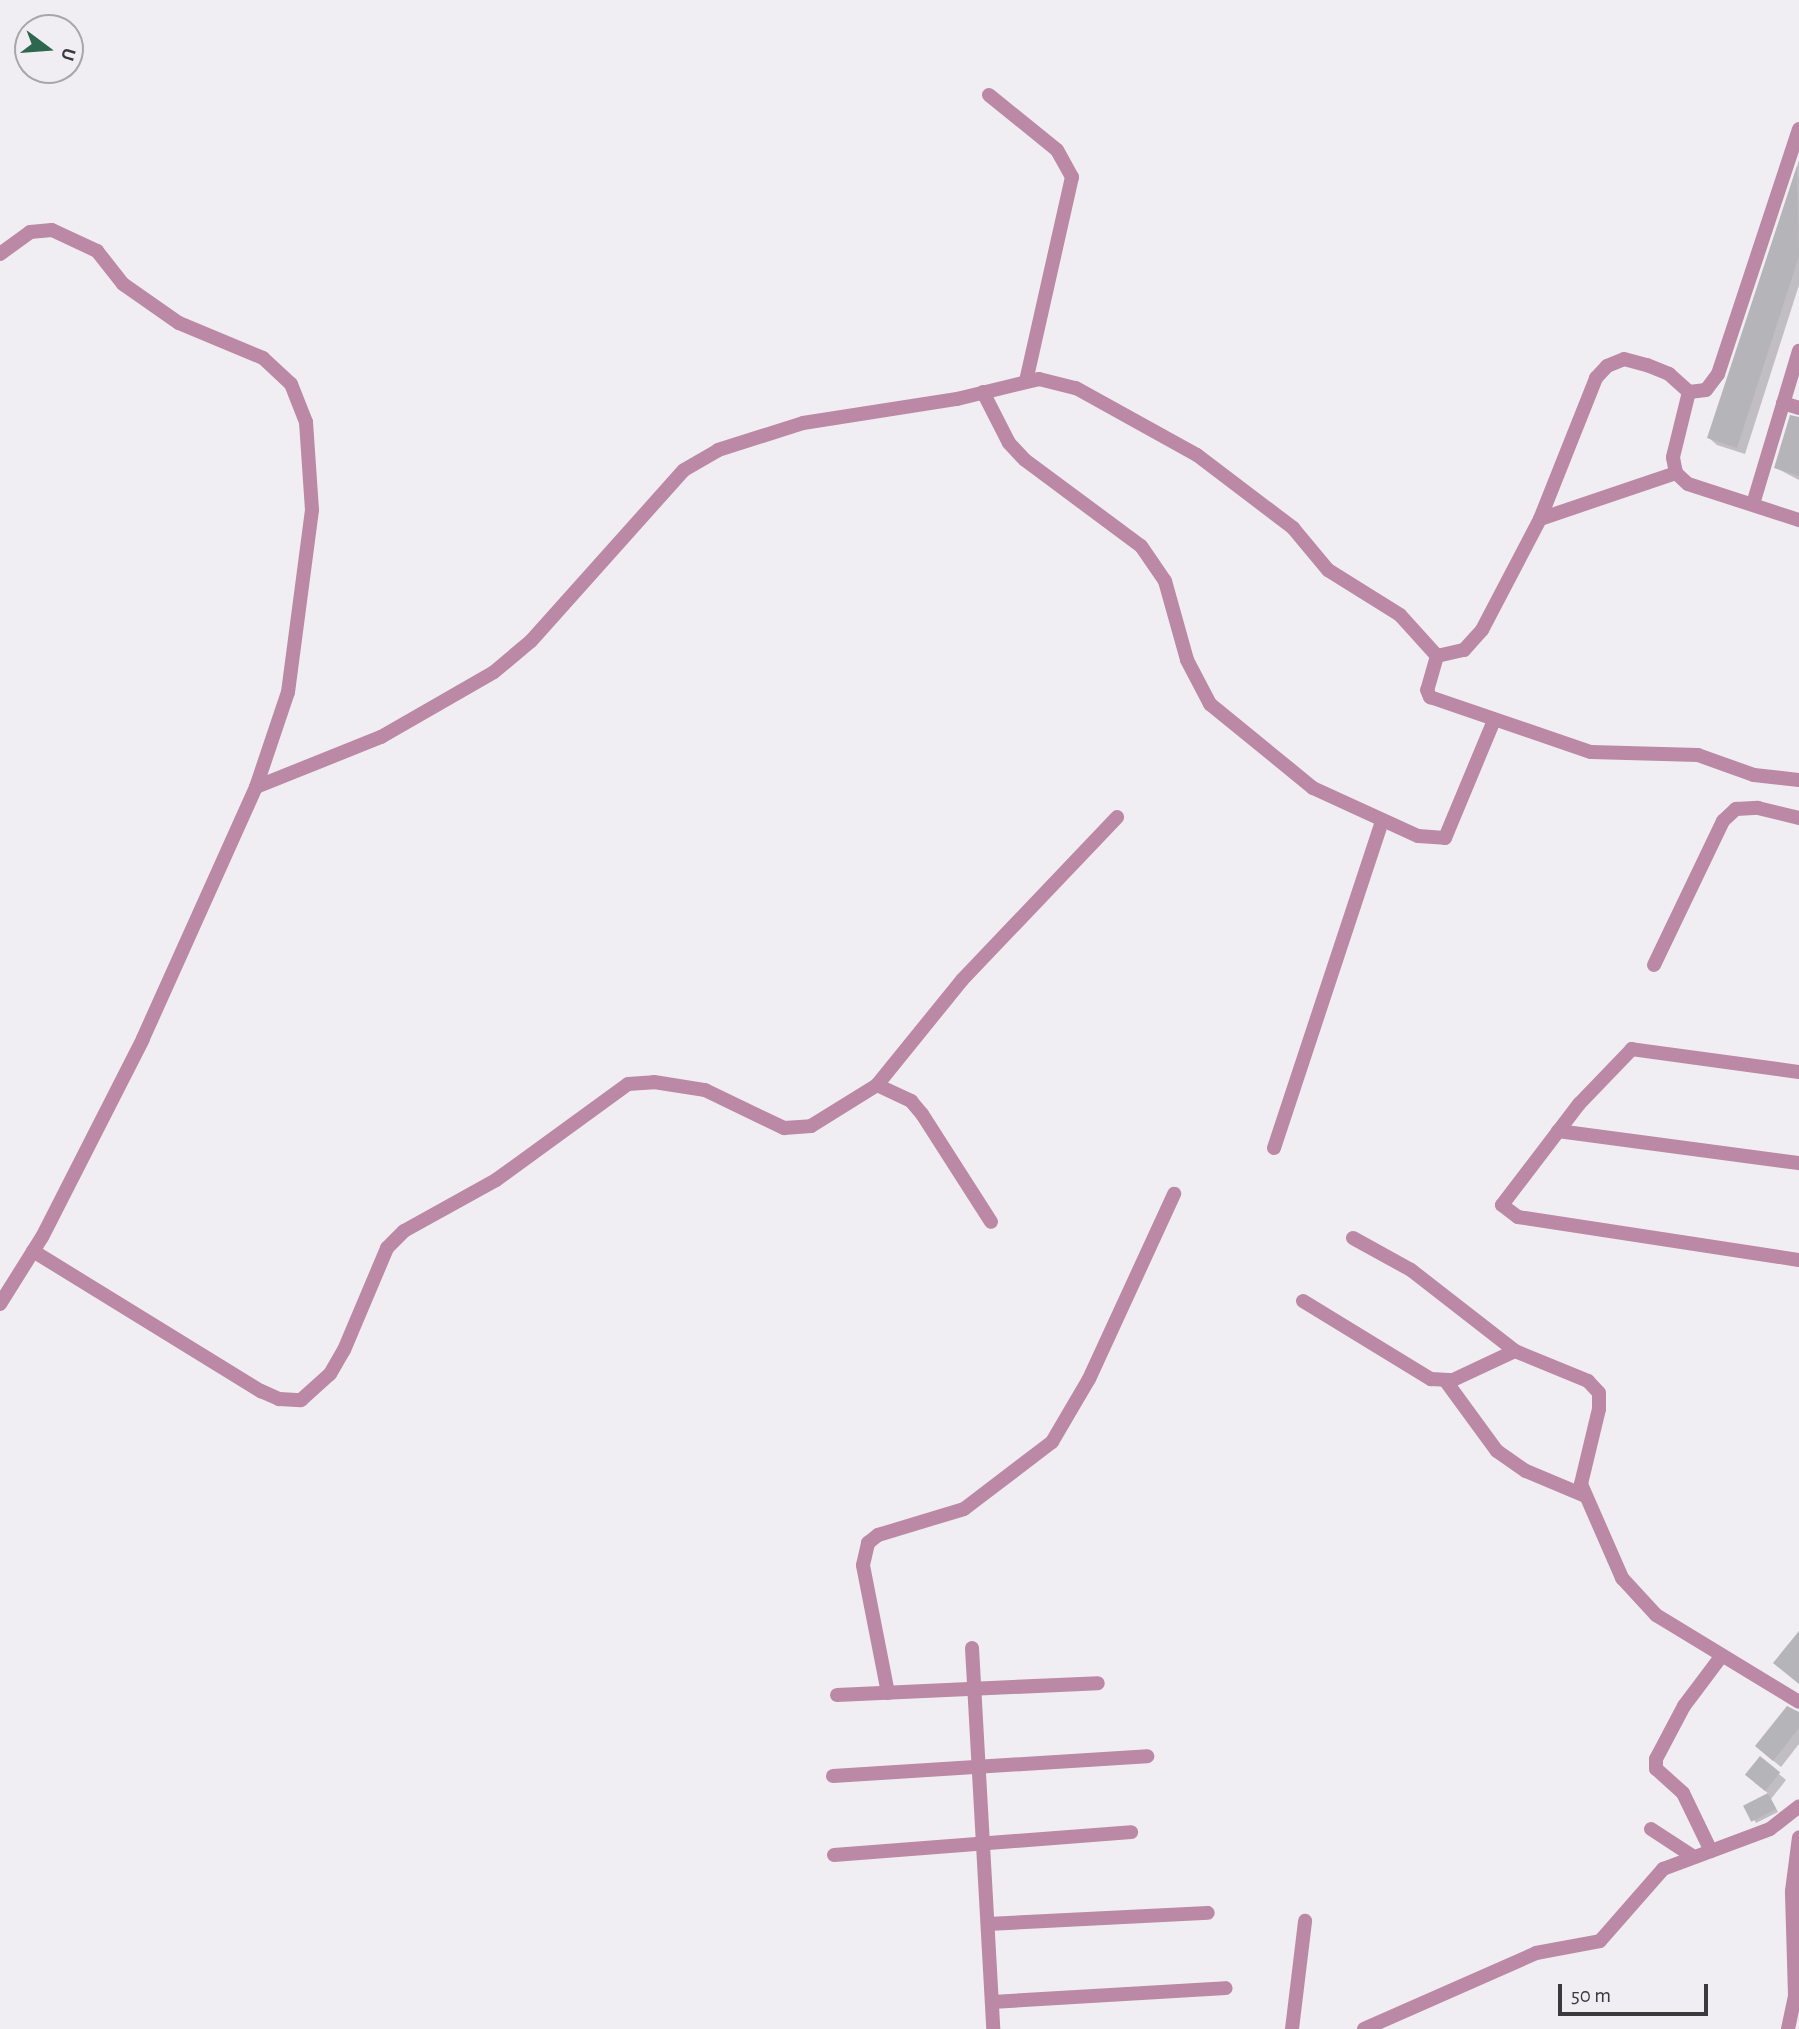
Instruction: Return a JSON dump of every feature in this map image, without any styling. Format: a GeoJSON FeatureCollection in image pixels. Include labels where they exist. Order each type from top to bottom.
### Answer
{"type":"FeatureCollection","features":[{"type":"Feature","properties":{"kind":"street"},"geometry":{"type":"LineString","coordinates":[[989,95],[1057,150],[1072,177],[1026,381]]}},
{"type":"Feature","properties":{"kind":"street"},"geometry":{"type":"LineString","coordinates":[[1437,656],[1464,650],[1482,630],[1540,519],[1596,378],[1607,366],[1624,359],[1647,365],[1669,374],[1689,392],[1706,390],[1718,374],[1799,130]]}},
{"type":"Feature","properties":{"kind":"street"},"geometry":{"type":"LineString","coordinates":[[0,254],[30,232],[52,230],[97,251],[123,284],[179,323],[262,358],[291,384],[306,422],[312,510],[288,692],[256,787],[144,1039],[33,1251],[0,1304]]}},
{"type":"Feature","properties":{"kind":"street"},"geometry":{"type":"LineString","coordinates":[[1753,504],[1799,351]]}},
{"type":"Feature","properties":{"kind":"street"},"geometry":{"type":"LineString","coordinates":[[256,787],[381,737],[494,672],[531,641],[684,470],[718,450],[803,423],[983,392],[1040,379],[1076,388],[1197,456],[1293,528],[1328,570],[1400,615],[1437,656]]}},
{"type":"Feature","properties":{"kind":"street"},"geometry":{"type":"LineString","coordinates":[[983,392],[1009,443],[1025,460],[1141,546],[1165,581],[1187,660],[1210,704],[1313,788],[1382,821],[1428,839],[1445,838],[1494,720]]}},
{"type":"Feature","properties":{"kind":"street"},"geometry":{"type":"LineString","coordinates":[[1689,392],[1673,457],[1676,472],[1688,484],[1799,520]]}},
{"type":"Feature","properties":{"kind":"street"},"geometry":{"type":"LineString","coordinates":[[1783,403],[1799,408]]}},
{"type":"Feature","properties":{"kind":"street"},"geometry":{"type":"LineString","coordinates":[[1540,519],[1676,472]]}},
{"type":"Feature","properties":{"kind":"street"},"geometry":{"type":"LineString","coordinates":[[1437,656],[1427,690],[1430,697],[1494,720],[1591,752],[1698,755],[1754,775],[1799,780]]}},
{"type":"Feature","properties":{"kind":"street"},"geometry":{"type":"LineString","coordinates":[[1654,965],[1723,821],[1737,809],[1758,808],[1799,818]]}},
{"type":"Feature","properties":{"kind":"street"},"geometry":{"type":"LineString","coordinates":[[33,1251],[261,1391],[279,1399],[300,1401],[330,1374],[363,1310],[374,1272],[396,1239],[496,1180],[628,1084],[654,1082],[705,1090],[784,1128],[811,1126],[877,1085],[962,980],[1117,817]]}},
{"type":"Feature","properties":{"kind":"street"},"geometry":{"type":"LineString","coordinates":[[1274,1148],[1382,821]]}},
{"type":"Feature","properties":{"kind":"street"},"geometry":{"type":"LineString","coordinates":[[1799,1072],[1632,1049],[1558,1131],[1504,1197],[1505,1212],[1799,1260]]}},
{"type":"Feature","properties":{"kind":"street"},"geometry":{"type":"LineString","coordinates":[[877,1085],[911,1101],[922,1114],[991,1222]]}},
{"type":"Feature","properties":{"kind":"street"},"geometry":{"type":"LineString","coordinates":[[1558,1131],[1799,1163]]}},
{"type":"Feature","properties":{"kind":"street"},"geometry":{"type":"LineString","coordinates":[[888,1693],[863,1565],[868,1543],[878,1535],[964,1509],[1052,1442],[1089,1379],[1174,1194]]}},
{"type":"Feature","properties":{"kind":"street"},"geometry":{"type":"LineString","coordinates":[[1353,1238],[1411,1270],[1515,1351],[1588,1381],[1599,1393],[1581,1484],[1583,1495],[1622,1578],[1640,1601],[1720,1658],[1749,1669],[1799,1702]]}},
{"type":"Feature","properties":{"kind":"street"},"geometry":{"type":"LineString","coordinates":[[1303,1301],[1431,1380],[1445,1380],[1515,1351]]}},
{"type":"Feature","properties":{"kind":"street"},"geometry":{"type":"LineString","coordinates":[[1445,1380],[1497,1451],[1525,1471],[1583,1495]]}},
{"type":"Feature","properties":{"kind":"street"},"geometry":{"type":"LineString","coordinates":[[972,1648],[993,2029]]}},
{"type":"Feature","properties":{"kind":"street"},"geometry":{"type":"LineString","coordinates":[[1711,1851],[1683,1793],[1656,1769],[1656,1759],[1684,1706],[1720,1658]]}},
{"type":"Feature","properties":{"kind":"street"},"geometry":{"type":"LineString","coordinates":[[837,1695],[1098,1683]]}},
{"type":"Feature","properties":{"kind":"street"},"geometry":{"type":"LineString","coordinates":[[833,1776],[1147,1756]]}},
{"type":"Feature","properties":{"kind":"street"},"geometry":{"type":"LineString","coordinates":[[1364,2029],[1536,1953],[1600,1941],[1653,1878],[1694,1857],[1770,1829],[1799,1806]]}},
{"type":"Feature","properties":{"kind":"street"},"geometry":{"type":"LineString","coordinates":[[1651,1829],[1694,1857]]}},
{"type":"Feature","properties":{"kind":"street"},"geometry":{"type":"LineString","coordinates":[[834,1855],[1131,1832]]}},
{"type":"Feature","properties":{"kind":"street"},"geometry":{"type":"LineString","coordinates":[[1788,2029],[1795,1995],[1792,1891],[1799,1836]]}},
{"type":"Feature","properties":{"kind":"street"},"geometry":{"type":"LineString","coordinates":[[988,1924],[1208,1913]]}},
{"type":"Feature","properties":{"kind":"street"},"geometry":{"type":"LineString","coordinates":[[1292,2029],[1304,1921]]}},
{"type":"Feature","properties":{"kind":"street"},"geometry":{"type":"LineString","coordinates":[[992,2002],[1226,1988]]}},
{"type":"Feature","properties":{"kind":"building"},"geometry":{"type":"Polygon","coordinates":[[[1797,166],[1799,256],[1737,448],[1707,438],[1797,166]]]}},
{"type":"Feature","properties":{"kind":"building"},"geometry":{"type":"Polygon","coordinates":[[[1790,415],[1799,417],[1799,476],[1774,468],[1790,415]]]}},
{"type":"Feature","properties":{"kind":"building"},"geometry":{"type":"Polygon","coordinates":[[[1799,1631],[1799,1684],[1773,1663],[1799,1631]]]}},
{"type":"Feature","properties":{"kind":"building"},"geometry":{"type":"Polygon","coordinates":[[[1787,1706],[1799,1712],[1799,1728],[1773,1761],[1755,1746],[1787,1706]]]}},
{"type":"Feature","properties":{"kind":"building"},"geometry":{"type":"Polygon","coordinates":[[[1760,1756],[1780,1772],[1765,1791],[1745,1775],[1760,1756]]]}},
{"type":"Feature","properties":{"kind":"building"},"geometry":{"type":"Polygon","coordinates":[[[1768,1793],[1776,1809],[1751,1822],[1743,1806],[1768,1793]]]}}]}
